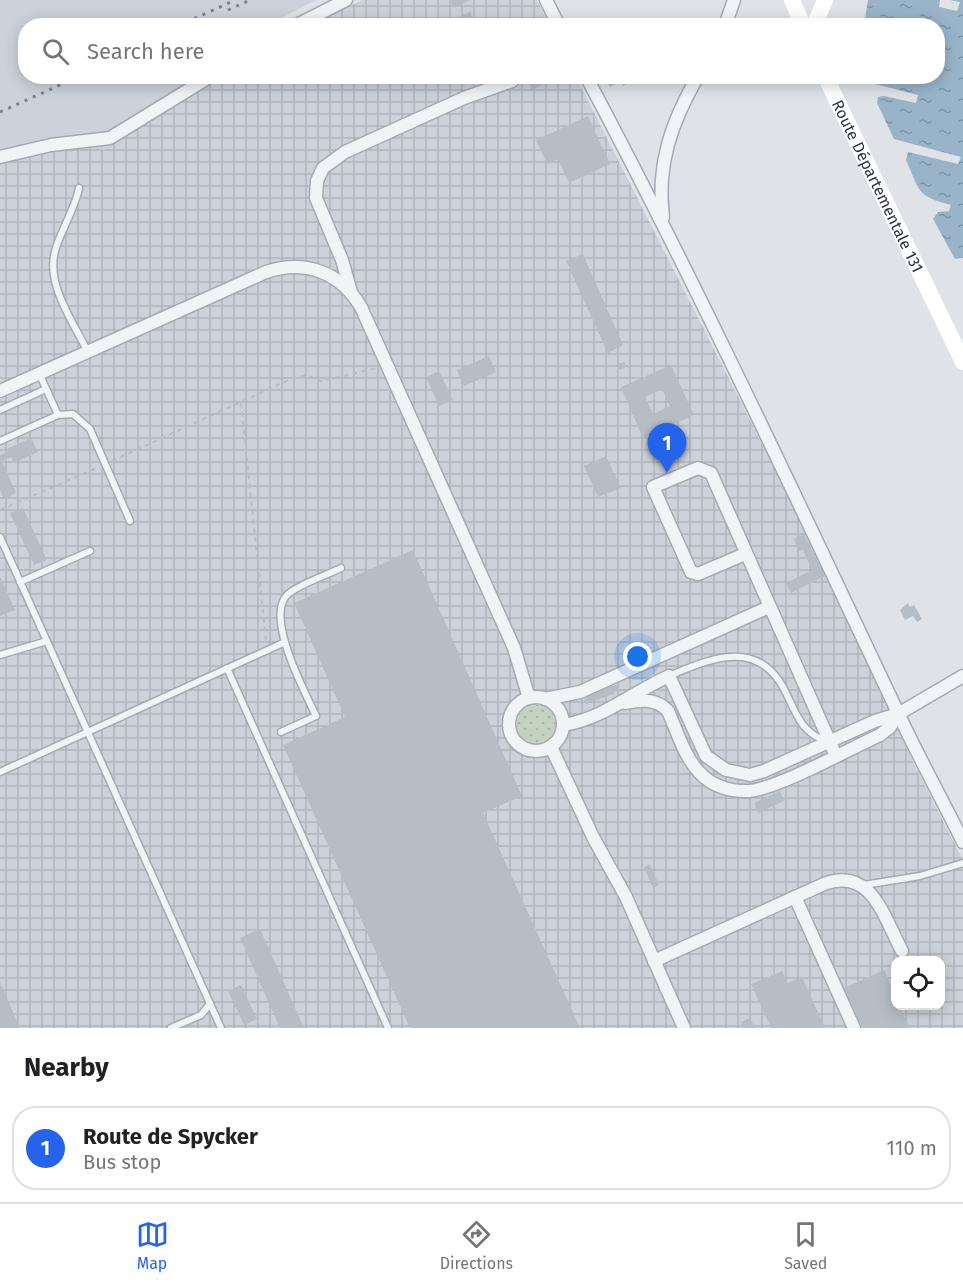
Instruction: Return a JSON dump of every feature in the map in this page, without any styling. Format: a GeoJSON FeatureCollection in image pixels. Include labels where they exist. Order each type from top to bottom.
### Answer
{"type":"FeatureCollection","features":[{"type":"Feature","properties":{"kind":"main road"},"geometry":{"type":"LineString","coordinates":[[800,18],[794,3],[820,0]]}},
{"type":"Feature","properties":{"kind":"main road"},"geometry":{"type":"LineString","coordinates":[[817,18],[825,0]]}},
{"type":"Feature","properties":{"kind":"main road","name":"Route Départementale 131"},"geometry":{"type":"LineString","coordinates":[[829,84],[873,182],[963,362]]}},
{"type":"Feature","properties":{"kind":"main road","name":"Route Départementale 131"},"geometry":{"type":"LineString","coordinates":[[931,295],[963,348]]}},
{"type":"Feature","properties":{"kind":"street"},"geometry":{"type":"LineString","coordinates":[[311,18],[346,0]]}},
{"type":"Feature","properties":{"kind":"street"},"geometry":{"type":"LineString","coordinates":[[546,0],[556,18]]}},
{"type":"Feature","properties":{"kind":"street"},"geometry":{"type":"LineString","coordinates":[[728,18],[734,0]]}},
{"type":"Feature","properties":{"kind":"street"},"geometry":{"type":"LineString","coordinates":[[0,157],[51,145],[110,138],[199,84]]}},
{"type":"Feature","properties":{"kind":"street"},"geometry":{"type":"LineString","coordinates":[[504,84],[464,98],[345,152],[323,168],[317,181],[317,201],[342,260],[351,293],[387,365],[514,648],[529,698]]}},
{"type":"Feature","properties":{"kind":"street"},"geometry":{"type":"LineString","coordinates":[[590,84],[664,226],[824,552],[898,714],[963,842]]}},
{"type":"Feature","properties":{"kind":"street"},"geometry":{"type":"LineString","coordinates":[[664,226],[661,192],[666,148],[677,114],[694,84]]}},
{"type":"Feature","properties":{"kind":"street"},"geometry":{"type":"LineString","coordinates":[[0,391],[278,268],[300,266],[317,269],[338,280],[351,293]]}},
{"type":"Feature","properties":{"kind":"street"},"geometry":{"type":"LineString","coordinates":[[745,554],[698,574],[691,572],[653,487],[694,470],[708,470],[737,528],[745,554],[836,756]]}},
{"type":"Feature","properties":{"kind":"street"},"geometry":{"type":"LineString","coordinates":[[580,692],[572,699],[560,736],[551,747],[540,751],[528,750],[518,744],[511,735],[509,723],[512,712],[519,703],[529,698],[545,699],[580,692],[769,607]]}},
{"type":"Feature","properties":{"kind":"street"},"geometry":{"type":"LineString","coordinates":[[563,721],[582,721],[619,705],[669,676],[703,751],[715,764],[726,770],[744,774],[759,773],[898,714],[963,676]]}},
{"type":"Feature","properties":{"kind":"street"},"geometry":{"type":"LineString","coordinates":[[545,699],[557,707],[563,721]]}},
{"type":"Feature","properties":{"kind":"street"},"geometry":{"type":"LineString","coordinates":[[619,705],[643,701],[662,705],[668,711],[694,766],[710,781],[730,789],[747,791],[763,788],[884,733],[898,714]]}},
{"type":"Feature","properties":{"kind":"street"},"geometry":{"type":"LineString","coordinates":[[551,747],[593,837],[626,897],[684,1028]]}},
{"type":"Feature","properties":{"kind":"street"},"geometry":{"type":"LineString","coordinates":[[654,961],[795,897],[834,881],[851,880],[864,885],[873,896],[902,951]]}},
{"type":"Feature","properties":{"kind":"street"},"geometry":{"type":"LineString","coordinates":[[795,897],[854,1028]]}},
{"type":"Feature","properties":{"kind":"lane"},"geometry":{"type":"LineString","coordinates":[[79,188],[56,248],[53,269],[56,285],[88,352]]}},
{"type":"Feature","properties":{"kind":"lane"},"geometry":{"type":"LineString","coordinates":[[39,373],[58,415]]}},
{"type":"Feature","properties":{"kind":"lane"},"geometry":{"type":"LineString","coordinates":[[0,410],[46,389]]}},
{"type":"Feature","properties":{"kind":"lane"},"geometry":{"type":"LineString","coordinates":[[0,441],[58,415],[73,414],[86,423],[130,520]]}},
{"type":"Feature","properties":{"kind":"lane"},"geometry":{"type":"LineString","coordinates":[[0,537],[221,1028]]}},
{"type":"Feature","properties":{"kind":"lane"},"geometry":{"type":"LineString","coordinates":[[20,582],[90,551]]}},
{"type":"Feature","properties":{"kind":"lane"},"geometry":{"type":"LineString","coordinates":[[281,732],[316,716],[283,643],[281,613],[287,595],[341,568]]}},
{"type":"Feature","properties":{"kind":"lane"},"geometry":{"type":"LineString","coordinates":[[0,655],[46,640]]}},
{"type":"Feature","properties":{"kind":"lane"},"geometry":{"type":"LineString","coordinates":[[0,772],[283,643]]}},
{"type":"Feature","properties":{"kind":"lane"},"geometry":{"type":"LineString","coordinates":[[669,676],[714,657],[736,656],[751,660],[770,672],[781,683],[803,728],[814,736],[830,742]]}},
{"type":"Feature","properties":{"kind":"lane"},"geometry":{"type":"LineString","coordinates":[[227,668],[388,1028]]}},
{"type":"Feature","properties":{"kind":"lane"},"geometry":{"type":"LineString","coordinates":[[864,885],[920,876],[963,863]]}},
{"type":"Feature","properties":{"kind":"lane"},"geometry":{"type":"LineString","coordinates":[[171,1028],[201,1015],[210,1004]]}},
{"type":"Feature","properties":{"kind":"path"},"geometry":{"type":"LineString","coordinates":[[0,510],[293,378],[306,375],[321,381],[387,365]]}},
{"type":"Feature","properties":{"kind":"path"},"geometry":{"type":"LineString","coordinates":[[241,403],[267,650]]}},
{"type":"Feature","properties":{"kind":"shaded area"},"geometry":{"type":"Polygon","coordinates":[[[0,0],[316,0],[281,18],[18,18],[18,84],[186,84],[110,146],[103,197],[0,257],[0,0]]]}},
{"type":"Feature","properties":{"kind":"shaded area"},"geometry":{"type":"Polygon","coordinates":[[[362,0],[537,0],[546,18],[326,18],[362,0]]]}},
{"type":"Feature","properties":{"kind":"shaded area"},"geometry":{"type":"Polygon","coordinates":[[[212,84],[580,84],[794,507],[913,762],[963,860],[963,1028],[0,1028],[0,164],[80,146],[104,150],[212,84]]]}},
{"type":"Feature","properties":{"kind":"green space"},"geometry":{"type":"Polygon","coordinates":[[[536,705],[543,706],[549,711],[554,717],[554,731],[549,737],[543,742],[536,743],[529,742],[523,737],[518,731],[517,724],[518,717],[523,711],[529,706],[536,705]]]}},
{"type":"Feature","properties":{"kind":"water"},"geometry":{"type":"Polygon","coordinates":[[[868,0],[940,0],[939,7],[957,11],[960,2],[950,0],[963,0],[963,258],[955,259],[933,219],[938,212],[949,211],[951,205],[931,199],[921,191],[906,160],[908,152],[958,164],[961,157],[894,139],[877,103],[878,97],[884,96],[916,103],[918,95],[875,84],[945,84],[945,18],[865,18],[868,0]]]}},
{"type":"Feature","properties":{"kind":"building"},"geometry":{"type":"Polygon","coordinates":[[[450,0],[470,0],[454,8],[450,0]]]}},
{"type":"Feature","properties":{"kind":"building"},"geometry":{"type":"Polygon","coordinates":[[[470,12],[473,18],[456,18],[470,12]]]}},
{"type":"Feature","properties":{"kind":"building"},"geometry":{"type":"Polygon","coordinates":[[[530,84],[544,84],[532,90],[530,84]]]}},
{"type":"Feature","properties":{"kind":"building"},"geometry":{"type":"Polygon","coordinates":[[[588,116],[610,164],[569,183],[558,159],[547,164],[536,140],[588,116]]]}},
{"type":"Feature","properties":{"kind":"building"},"geometry":{"type":"Polygon","coordinates":[[[583,254],[623,345],[608,353],[566,261],[583,254]]]}},
{"type":"Feature","properties":{"kind":"building"},"geometry":{"type":"Polygon","coordinates":[[[489,356],[496,372],[464,386],[457,370],[489,356]]]}},
{"type":"Feature","properties":{"kind":"building"},"geometry":{"type":"Polygon","coordinates":[[[624,362],[626,367],[619,370],[616,364],[624,362]]]}},
{"type":"Feature","properties":{"kind":"building"},"geometry":{"type":"Polygon","coordinates":[[[671,365],[694,415],[643,438],[621,387],[671,365]],[[662,389],[645,397],[653,414],[670,406],[662,389]]]}},
{"type":"Feature","properties":{"kind":"building"},"geometry":{"type":"Polygon","coordinates":[[[439,371],[453,400],[439,406],[426,377],[439,371]]]}},
{"type":"Feature","properties":{"kind":"building"},"geometry":{"type":"Polygon","coordinates":[[[31,438],[38,452],[14,463],[11,457],[2,461],[16,493],[4,499],[0,490],[0,455],[8,452],[7,449],[31,438]]]}},
{"type":"Feature","properties":{"kind":"building"},"geometry":{"type":"Polygon","coordinates":[[[606,456],[621,488],[598,497],[584,466],[606,456]]]}},
{"type":"Feature","properties":{"kind":"building"},"geometry":{"type":"Polygon","coordinates":[[[23,508],[47,560],[34,565],[10,513],[23,508]]]}},
{"type":"Feature","properties":{"kind":"building"},"geometry":{"type":"Polygon","coordinates":[[[804,534],[825,576],[791,593],[786,583],[812,570],[803,550],[799,551],[794,539],[804,534]]]}},
{"type":"Feature","properties":{"kind":"building"},"geometry":{"type":"Polygon","coordinates":[[[413,550],[522,796],[483,813],[580,1028],[410,1028],[283,745],[345,717],[294,603],[413,550]]]}},
{"type":"Feature","properties":{"kind":"building"},"geometry":{"type":"Polygon","coordinates":[[[0,577],[15,610],[0,616],[0,577]]]}},
{"type":"Feature","properties":{"kind":"building"},"geometry":{"type":"Polygon","coordinates":[[[908,603],[910,607],[914,605],[922,619],[917,622],[913,616],[905,620],[900,610],[908,603]]]}},
{"type":"Feature","properties":{"kind":"building"},"geometry":{"type":"Polygon","coordinates":[[[620,685],[613,694],[586,704],[584,700],[609,686],[620,685]]]}},
{"type":"Feature","properties":{"kind":"building"},"geometry":{"type":"Polygon","coordinates":[[[780,791],[784,801],[758,813],[754,803],[780,791]]]}},
{"type":"Feature","properties":{"kind":"building"},"geometry":{"type":"Polygon","coordinates":[[[650,864],[659,885],[653,888],[644,867],[650,864]]]}},
{"type":"Feature","properties":{"kind":"building"},"geometry":{"type":"Polygon","coordinates":[[[260,929],[304,1028],[280,1028],[240,938],[260,929]]]}},
{"type":"Feature","properties":{"kind":"building"},"geometry":{"type":"Polygon","coordinates":[[[884,970],[891,986],[891,1010],[901,1010],[910,1028],[863,1028],[844,988],[884,970]]]}},
{"type":"Feature","properties":{"kind":"building"},"geometry":{"type":"Polygon","coordinates":[[[782,971],[788,983],[802,977],[825,1028],[771,1028],[751,984],[782,971]]]}},
{"type":"Feature","properties":{"kind":"building"},"geometry":{"type":"Polygon","coordinates":[[[0,982],[20,1028],[0,1028],[0,982]]]}},
{"type":"Feature","properties":{"kind":"building"},"geometry":{"type":"Polygon","coordinates":[[[241,985],[257,1019],[244,1025],[228,991],[241,985]]]}},
{"type":"Feature","properties":{"kind":"building"},"geometry":{"type":"Polygon","coordinates":[[[750,1018],[755,1028],[743,1028],[741,1022],[750,1018]]]}},
{"type":"Feature","properties":{"kind":"railway"},"geometry":{"type":"LineString","coordinates":[[196,18],[235,0]]}},
{"type":"Feature","properties":{"kind":"railway"},"geometry":{"type":"LineString","coordinates":[[228,10],[250,0]]}},
{"type":"Feature","properties":{"kind":"railway"},"geometry":{"type":"LineString","coordinates":[[0,112],[62,84]]}},
{"type":"Feature","properties":{"kind":"place","name":"Route de Spycker"},"geometry":{"type":"Point","coordinates":[667,473]}}]}
